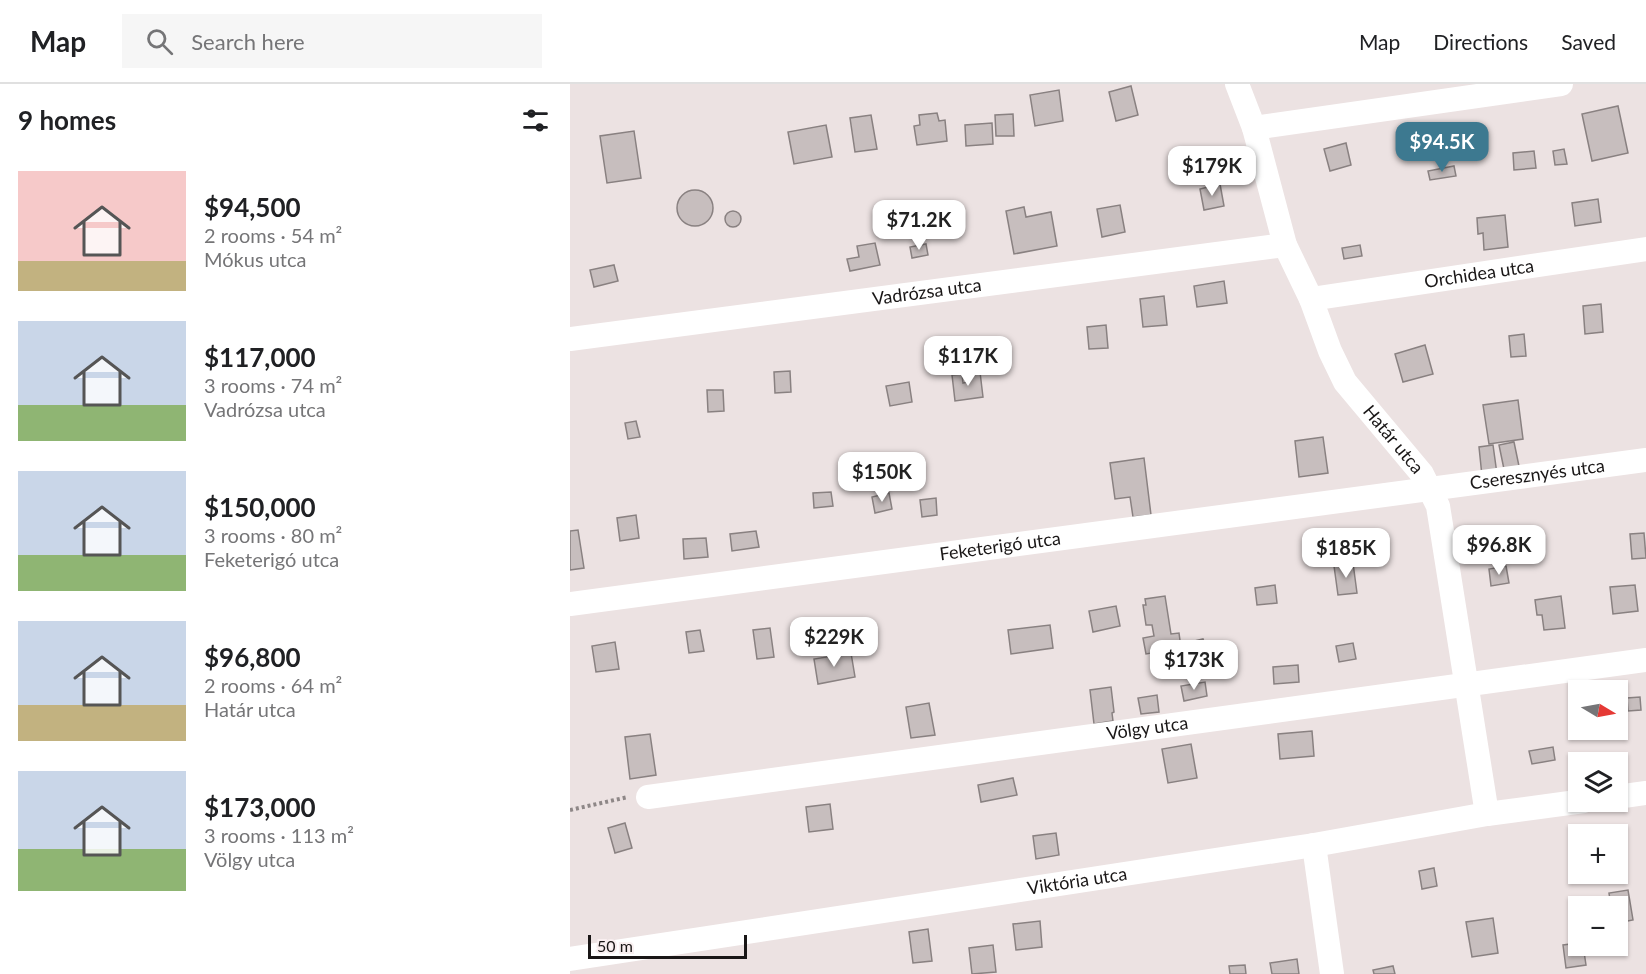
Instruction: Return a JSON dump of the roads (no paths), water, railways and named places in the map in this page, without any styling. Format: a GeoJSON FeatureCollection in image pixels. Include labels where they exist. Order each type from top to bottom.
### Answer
{"type":"FeatureCollection","features":[{"type":"Feature","properties":{"kind":"street","name":"Határ utca"},"geometry":{"type":"LineString","coordinates":[[1237,84],[1254,128],[1285,245],[1311,299],[1344,382],[1422,474],[1438,506],[1487,814]]}},
{"type":"Feature","properties":{"kind":"street"},"geometry":{"type":"LineString","coordinates":[[1254,128],[1561,84]]}},
{"type":"Feature","properties":{"kind":"street","name":"Vadrózsa utca"},"geometry":{"type":"LineString","coordinates":[[570,339],[1285,245]]}},
{"type":"Feature","properties":{"kind":"street","name":"Orchidea utca"},"geometry":{"type":"LineString","coordinates":[[1311,299],[1646,249]]}},
{"type":"Feature","properties":{"kind":"street","name":"Cseresznyés utca"},"geometry":{"type":"LineString","coordinates":[[1431,490],[1646,460]]}},
{"type":"Feature","properties":{"kind":"street","name":"Feketerigó utca"},"geometry":{"type":"LineString","coordinates":[[570,604],[1431,490]]}},
{"type":"Feature","properties":{"kind":"street","name":"Völgy utca"},"geometry":{"type":"LineString","coordinates":[[648,796],[1646,660]]}},
{"type":"Feature","properties":{"kind":"street"},"geometry":{"type":"LineString","coordinates":[[1628,795],[1646,793]]}},
{"type":"Feature","properties":{"kind":"street","name":"Viktória utca"},"geometry":{"type":"LineString","coordinates":[[570,959],[1314,845],[1487,814],[1568,803]]}},
{"type":"Feature","properties":{"kind":"street"},"geometry":{"type":"LineString","coordinates":[[1314,845],[1332,974]]}}]}
